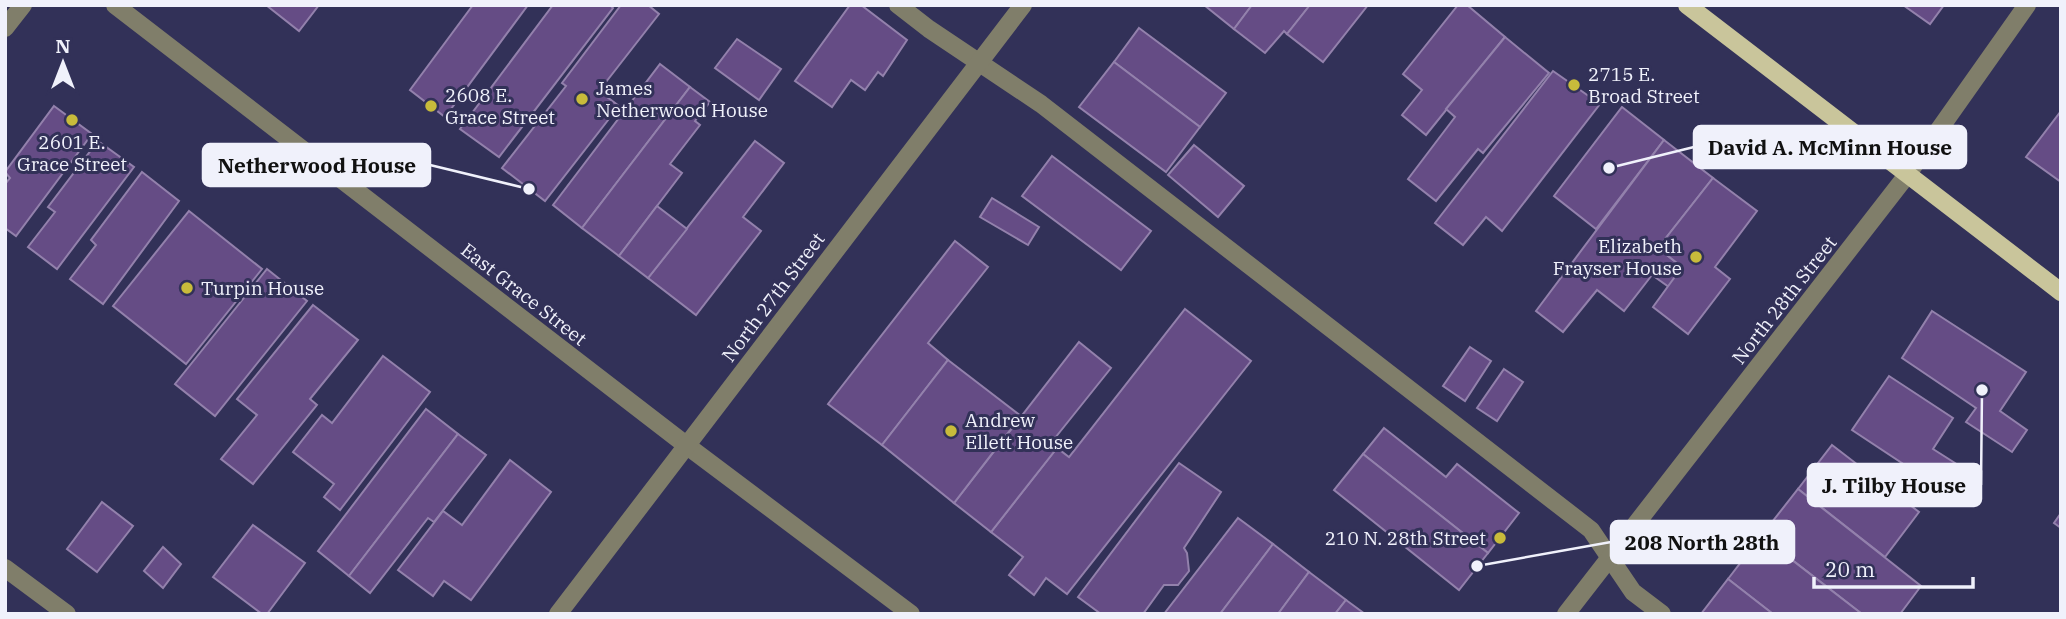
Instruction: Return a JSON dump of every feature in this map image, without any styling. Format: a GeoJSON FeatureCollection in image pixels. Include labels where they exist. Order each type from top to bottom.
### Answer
{"type":"FeatureCollection","features":[{"type":"Feature","properties":{"kind":"main road"},"geometry":{"type":"LineString","coordinates":[[1687,5],[2061,292]]}},
{"type":"Feature","properties":{"kind":"street"},"geometry":{"type":"LineString","coordinates":[[5,28],[23,5]]}},
{"type":"Feature","properties":{"kind":"street","name":"East Grace Street"},"geometry":{"type":"LineString","coordinates":[[115,5],[686,445],[911,614]]}},
{"type":"Feature","properties":{"kind":"street"},"geometry":{"type":"LineString","coordinates":[[898,5],[1041,104],[1591,530],[1633,592],[1662,614]]}},
{"type":"Feature","properties":{"kind":"street","name":"North 27th Street"},"geometry":{"type":"LineString","coordinates":[[558,614],[1023,5]]}},
{"type":"Feature","properties":{"kind":"street","name":"North 28th Street"},"geometry":{"type":"LineString","coordinates":[[1566,614],[1907,175],[2027,5]]}},
{"type":"Feature","properties":{"kind":"street"},"geometry":{"type":"LineString","coordinates":[[5,568],[67,614]]}},
{"type":"Feature","properties":{"kind":"building"},"geometry":{"type":"Polygon","coordinates":[[[266,5],[319,5],[299,31],[266,5]]]}},
{"type":"Feature","properties":{"kind":"building"},"geometry":{"type":"Polygon","coordinates":[[[473,5],[528,5],[445,117],[410,90],[473,5]]]}},
{"type":"Feature","properties":{"kind":"building"},"geometry":{"type":"Polygon","coordinates":[[[553,5],[610,5],[613,8],[499,157],[460,129],[553,5]]]}},
{"type":"Feature","properties":{"kind":"building","name":"James Netherwood House"},"geometry":{"type":"Polygon","coordinates":[[[621,5],[648,5],[659,14],[599,91],[619,106],[545,201],[502,168],[566,86],[562,83],[621,5]]]}},
{"type":"Feature","properties":{"kind":"building"},"geometry":{"type":"Polygon","coordinates":[[[850,5],[861,5],[907,40],[883,76],[878,72],[865,90],[851,80],[832,107],[795,81],[850,5]]]}},
{"type":"Feature","properties":{"kind":"building"},"geometry":{"type":"Polygon","coordinates":[[[1204,5],[1252,5],[1234,29],[1204,5]]]}},
{"type":"Feature","properties":{"kind":"building"},"geometry":{"type":"Polygon","coordinates":[[[1252,5],[1310,5],[1287,34],[1284,31],[1265,53],[1234,29],[1252,5]]]}},
{"type":"Feature","properties":{"kind":"building"},"geometry":{"type":"Polygon","coordinates":[[[1310,5],[1368,5],[1323,62],[1287,34],[1310,5]]]}},
{"type":"Feature","properties":{"kind":"building"},"geometry":{"type":"Polygon","coordinates":[[[1458,5],[1467,5],[1505,37],[1426,135],[1402,115],[1422,90],[1403,74],[1458,5]]]}},
{"type":"Feature","properties":{"kind":"building"},"geometry":{"type":"Polygon","coordinates":[[[1903,5],[1944,5],[1930,24],[1903,5]]]}},
{"type":"Feature","properties":{"kind":"building"},"geometry":{"type":"Polygon","coordinates":[[[1139,28],[1226,93],[1200,127],[1114,62],[1139,28]]]}},
{"type":"Feature","properties":{"kind":"building"},"geometry":{"type":"Polygon","coordinates":[[[1505,37],[1549,73],[1483,153],[1478,149],[1436,201],[1408,179],[1455,117],[1446,109],[1505,37]]]}},
{"type":"Feature","properties":{"kind":"building"},"geometry":{"type":"Polygon","coordinates":[[[737,39],[781,69],[759,100],[715,68],[737,39]]]}},
{"type":"Feature","properties":{"kind":"building"},"geometry":{"type":"Polygon","coordinates":[[[1114,62],[1200,127],[1166,172],[1079,107],[1114,62]]]}},
{"type":"Feature","properties":{"kind":"building"},"geometry":{"type":"Polygon","coordinates":[[[660,64],[690,87],[582,228],[553,205],[660,64]]]}},
{"type":"Feature","properties":{"kind":"building"},"geometry":{"type":"Polygon","coordinates":[[[1553,71],[1600,104],[1502,231],[1486,217],[1463,245],[1435,223],[1553,71]]]}},
{"type":"Feature","properties":{"kind":"building"},"geometry":{"type":"Polygon","coordinates":[[[690,87],[710,102],[695,121],[700,125],[670,164],[682,173],[619,256],[582,228],[690,87]]]}},
{"type":"Feature","properties":{"kind":"building"},"geometry":{"type":"Polygon","coordinates":[[[54,106],[92,134],[16,236],[5,228],[5,184],[10,178],[5,172],[54,106]]]}},
{"type":"Feature","properties":{"kind":"building"},"geometry":{"type":"Polygon","coordinates":[[[1622,107],[1664,140],[1596,229],[1554,196],[1622,107]]]}},
{"type":"Feature","properties":{"kind":"building"},"geometry":{"type":"Polygon","coordinates":[[[2061,111],[2061,182],[2026,157],[2061,111]]]}},
{"type":"Feature","properties":{"kind":"building"},"geometry":{"type":"Polygon","coordinates":[[[1664,140],[1713,178],[1658,248],[1682,267],[1669,287],[1652,275],[1624,311],[1597,290],[1563,332],[1536,311],[1664,140]]]}},
{"type":"Feature","properties":{"kind":"building"},"geometry":{"type":"Polygon","coordinates":[[[98,141],[134,167],[57,269],[28,247],[55,212],[48,207],[98,141]]]}},
{"type":"Feature","properties":{"kind":"building"},"geometry":{"type":"Polygon","coordinates":[[[755,141],[784,163],[743,217],[761,231],[696,315],[648,278],[755,141]]]}},
{"type":"Feature","properties":{"kind":"building"},"geometry":{"type":"Polygon","coordinates":[[[1194,145],[1244,186],[1218,217],[1168,175],[1194,145]]]}},
{"type":"Feature","properties":{"kind":"building"},"geometry":{"type":"Polygon","coordinates":[[[1052,156],[1151,231],[1121,270],[1022,196],[1052,156]]]}},
{"type":"Feature","properties":{"kind":"building"},"geometry":{"type":"Polygon","coordinates":[[[142,172],[179,201],[103,304],[70,279],[96,245],[91,240],[142,172]]]}},
{"type":"Feature","properties":{"kind":"building","name":"Elizabeth Frayser House"},"geometry":{"type":"Polygon","coordinates":[[[1713,178],[1757,211],[1715,267],[1730,279],[1688,334],[1653,307],[1682,267],[1658,248],[1713,178]]]}},
{"type":"Feature","properties":{"kind":"building"},"geometry":{"type":"Polygon","coordinates":[[[992,198],[1039,227],[1028,245],[980,217],[992,198]]]}},
{"type":"Feature","properties":{"kind":"building"},"geometry":{"type":"Polygon","coordinates":[[[657,206],[687,229],[648,278],[619,256],[657,206]]]}},
{"type":"Feature","properties":{"kind":"building","name":"Turpin House"},"geometry":{"type":"Polygon","coordinates":[[[189,211],[262,269],[186,364],[113,306],[189,211]]]}},
{"type":"Feature","properties":{"kind":"building"},"geometry":{"type":"Polygon","coordinates":[[[955,241],[988,267],[928,343],[948,360],[882,445],[828,404],[955,241]]]}},
{"type":"Feature","properties":{"kind":"building"},"geometry":{"type":"Polygon","coordinates":[[[267,269],[307,301],[215,416],[175,384],[267,269]]]}},
{"type":"Feature","properties":{"kind":"building"},"geometry":{"type":"Polygon","coordinates":[[[313,305],[358,340],[310,399],[317,405],[253,484],[221,459],[257,415],[237,399],[313,305]]]}},
{"type":"Feature","properties":{"kind":"building"},"geometry":{"type":"Polygon","coordinates":[[[1185,309],[1251,361],[1067,594],[1046,578],[1034,595],[1009,575],[1023,557],[991,532],[1057,448],[1069,457],[1185,309]]]}},
{"type":"Feature","properties":{"kind":"building"},"geometry":{"type":"Polygon","coordinates":[[[1932,311],[2026,372],[2000,411],[2027,430],[2012,452],[1966,422],[1976,408],[1902,358],[1932,311]]]}},
{"type":"Feature","properties":{"kind":"building"},"geometry":{"type":"Polygon","coordinates":[[[1079,342],[1111,368],[1051,443],[1057,448],[991,532],[954,503],[1079,342]]]}},
{"type":"Feature","properties":{"kind":"building"},"geometry":{"type":"Polygon","coordinates":[[[1470,347],[1491,361],[1465,401],[1443,386],[1470,347]]]}},
{"type":"Feature","properties":{"kind":"building"},"geometry":{"type":"Polygon","coordinates":[[[383,356],[430,392],[340,510],[324,497],[334,484],[293,452],[322,415],[332,423],[383,356]]]}},
{"type":"Feature","properties":{"kind":"building","name":"Andrew Ellett House"},"geometry":{"type":"Polygon","coordinates":[[[948,360],[1021,416],[954,503],[882,445],[948,360]]]}},
{"type":"Feature","properties":{"kind":"building"},"geometry":{"type":"Polygon","coordinates":[[[1504,369],[1523,382],[1497,421],[1477,408],[1504,369]]]}},
{"type":"Feature","properties":{"kind":"building"},"geometry":{"type":"Polygon","coordinates":[[[1889,376],[1953,418],[1933,449],[1977,477],[1961,502],[1852,430],[1889,376]]]}},
{"type":"Feature","properties":{"kind":"building"},"geometry":{"type":"Polygon","coordinates":[[[426,409],[458,434],[349,576],[318,551],[426,409]]]}},
{"type":"Feature","properties":{"kind":"building"},"geometry":{"type":"Polygon","coordinates":[[[1384,428],[1446,477],[1457,464],[1519,513],[1488,553],[1363,454],[1384,428]]]}},
{"type":"Feature","properties":{"kind":"building"},"geometry":{"type":"Polygon","coordinates":[[[458,434],[486,455],[434,522],[428,518],[370,593],[349,576],[458,434]]]}},
{"type":"Feature","properties":{"kind":"building"},"geometry":{"type":"Polygon","coordinates":[[[1832,445],[1919,512],[1885,557],[1798,489],[1832,445]]]}},
{"type":"Feature","properties":{"kind":"building"},"geometry":{"type":"Polygon","coordinates":[[[1363,454],[1488,553],[1459,590],[1334,490],[1363,454]]]}},
{"type":"Feature","properties":{"kind":"building"},"geometry":{"type":"Polygon","coordinates":[[[510,460],[551,492],[471,600],[444,581],[433,596],[398,570],[443,511],[462,525],[510,460]]]}},
{"type":"Feature","properties":{"kind":"building"},"geometry":{"type":"Polygon","coordinates":[[[1179,463],[1221,492],[1184,548],[1189,571],[1178,585],[1164,585],[1143,614],[1101,614],[1078,597],[1179,463]]]}},
{"type":"Feature","properties":{"kind":"building"},"geometry":{"type":"Polygon","coordinates":[[[1798,489],[1921,586],[1900,614],[1862,614],[1761,536],[1798,489]]]}},
{"type":"Feature","properties":{"kind":"building"},"geometry":{"type":"Polygon","coordinates":[[[102,502],[133,526],[97,572],[67,549],[102,502]]]}},
{"type":"Feature","properties":{"kind":"building"},"geometry":{"type":"Polygon","coordinates":[[[2061,513],[2061,528],[2054,523],[2061,513]]]}},
{"type":"Feature","properties":{"kind":"building"},"geometry":{"type":"Polygon","coordinates":[[[1238,518],[1273,544],[1220,614],[1164,614],[1238,518]]]}},
{"type":"Feature","properties":{"kind":"building"},"geometry":{"type":"Polygon","coordinates":[[[253,525],[305,563],[267,614],[262,614],[213,577],[253,525]]]}},
{"type":"Feature","properties":{"kind":"building"},"geometry":{"type":"Polygon","coordinates":[[[1761,536],[1862,614],[1773,614],[1728,579],[1761,536]]]}},
{"type":"Feature","properties":{"kind":"building"},"geometry":{"type":"Polygon","coordinates":[[[1273,544],[1309,572],[1278,614],[1220,614],[1273,544]]]}},
{"type":"Feature","properties":{"kind":"building"},"geometry":{"type":"Polygon","coordinates":[[[163,547],[181,564],[163,588],[144,571],[163,547]]]}},
{"type":"Feature","properties":{"kind":"building"},"geometry":{"type":"Polygon","coordinates":[[[1309,572],[1346,600],[1335,614],[1278,614],[1309,572]]]}},
{"type":"Feature","properties":{"kind":"building"},"geometry":{"type":"Polygon","coordinates":[[[1728,579],[1773,614],[1701,614],[1728,579]]]}},
{"type":"Feature","properties":{"kind":"building"},"geometry":{"type":"Polygon","coordinates":[[[1346,600],[1365,614],[1335,614],[1346,600]]]}},
{"type":"Feature","properties":{"kind":"place","name":"2715 E. Broad Street"},"geometry":{"type":"Point","coordinates":[1574,85]}},
{"type":"Feature","properties":{"kind":"place","name":"James Netherwood House"},"geometry":{"type":"Point","coordinates":[582,99]}},
{"type":"Feature","properties":{"kind":"place","name":"2608 E. Grace Street"},"geometry":{"type":"Point","coordinates":[431,106]}},
{"type":"Feature","properties":{"kind":"place","name":"2601 E. Grace Street"},"geometry":{"type":"Point","coordinates":[72,120]}},
{"type":"Feature","properties":{"kind":"place","name":"David A. McMinn House"},"geometry":{"type":"Point","coordinates":[1609,168]}},
{"type":"Feature","properties":{"kind":"place","name":"Netherwood House"},"geometry":{"type":"Point","coordinates":[529,189]}},
{"type":"Feature","properties":{"kind":"place","name":"Elizabeth Frayser House"},"geometry":{"type":"Point","coordinates":[1696,257]}},
{"type":"Feature","properties":{"kind":"place","name":"Turpin House"},"geometry":{"type":"Point","coordinates":[187,288]}},
{"type":"Feature","properties":{"kind":"place","name":"J. Tilby House"},"geometry":{"type":"Point","coordinates":[1982,390]}},
{"type":"Feature","properties":{"kind":"place","name":"Andrew Ellett House"},"geometry":{"type":"Point","coordinates":[951,431]}},
{"type":"Feature","properties":{"kind":"place","name":"210 N. 28th Street"},"geometry":{"type":"Point","coordinates":[1500,538]}},
{"type":"Feature","properties":{"kind":"place","name":"208 North 28th"},"geometry":{"type":"Point","coordinates":[1477,566]}}]}
